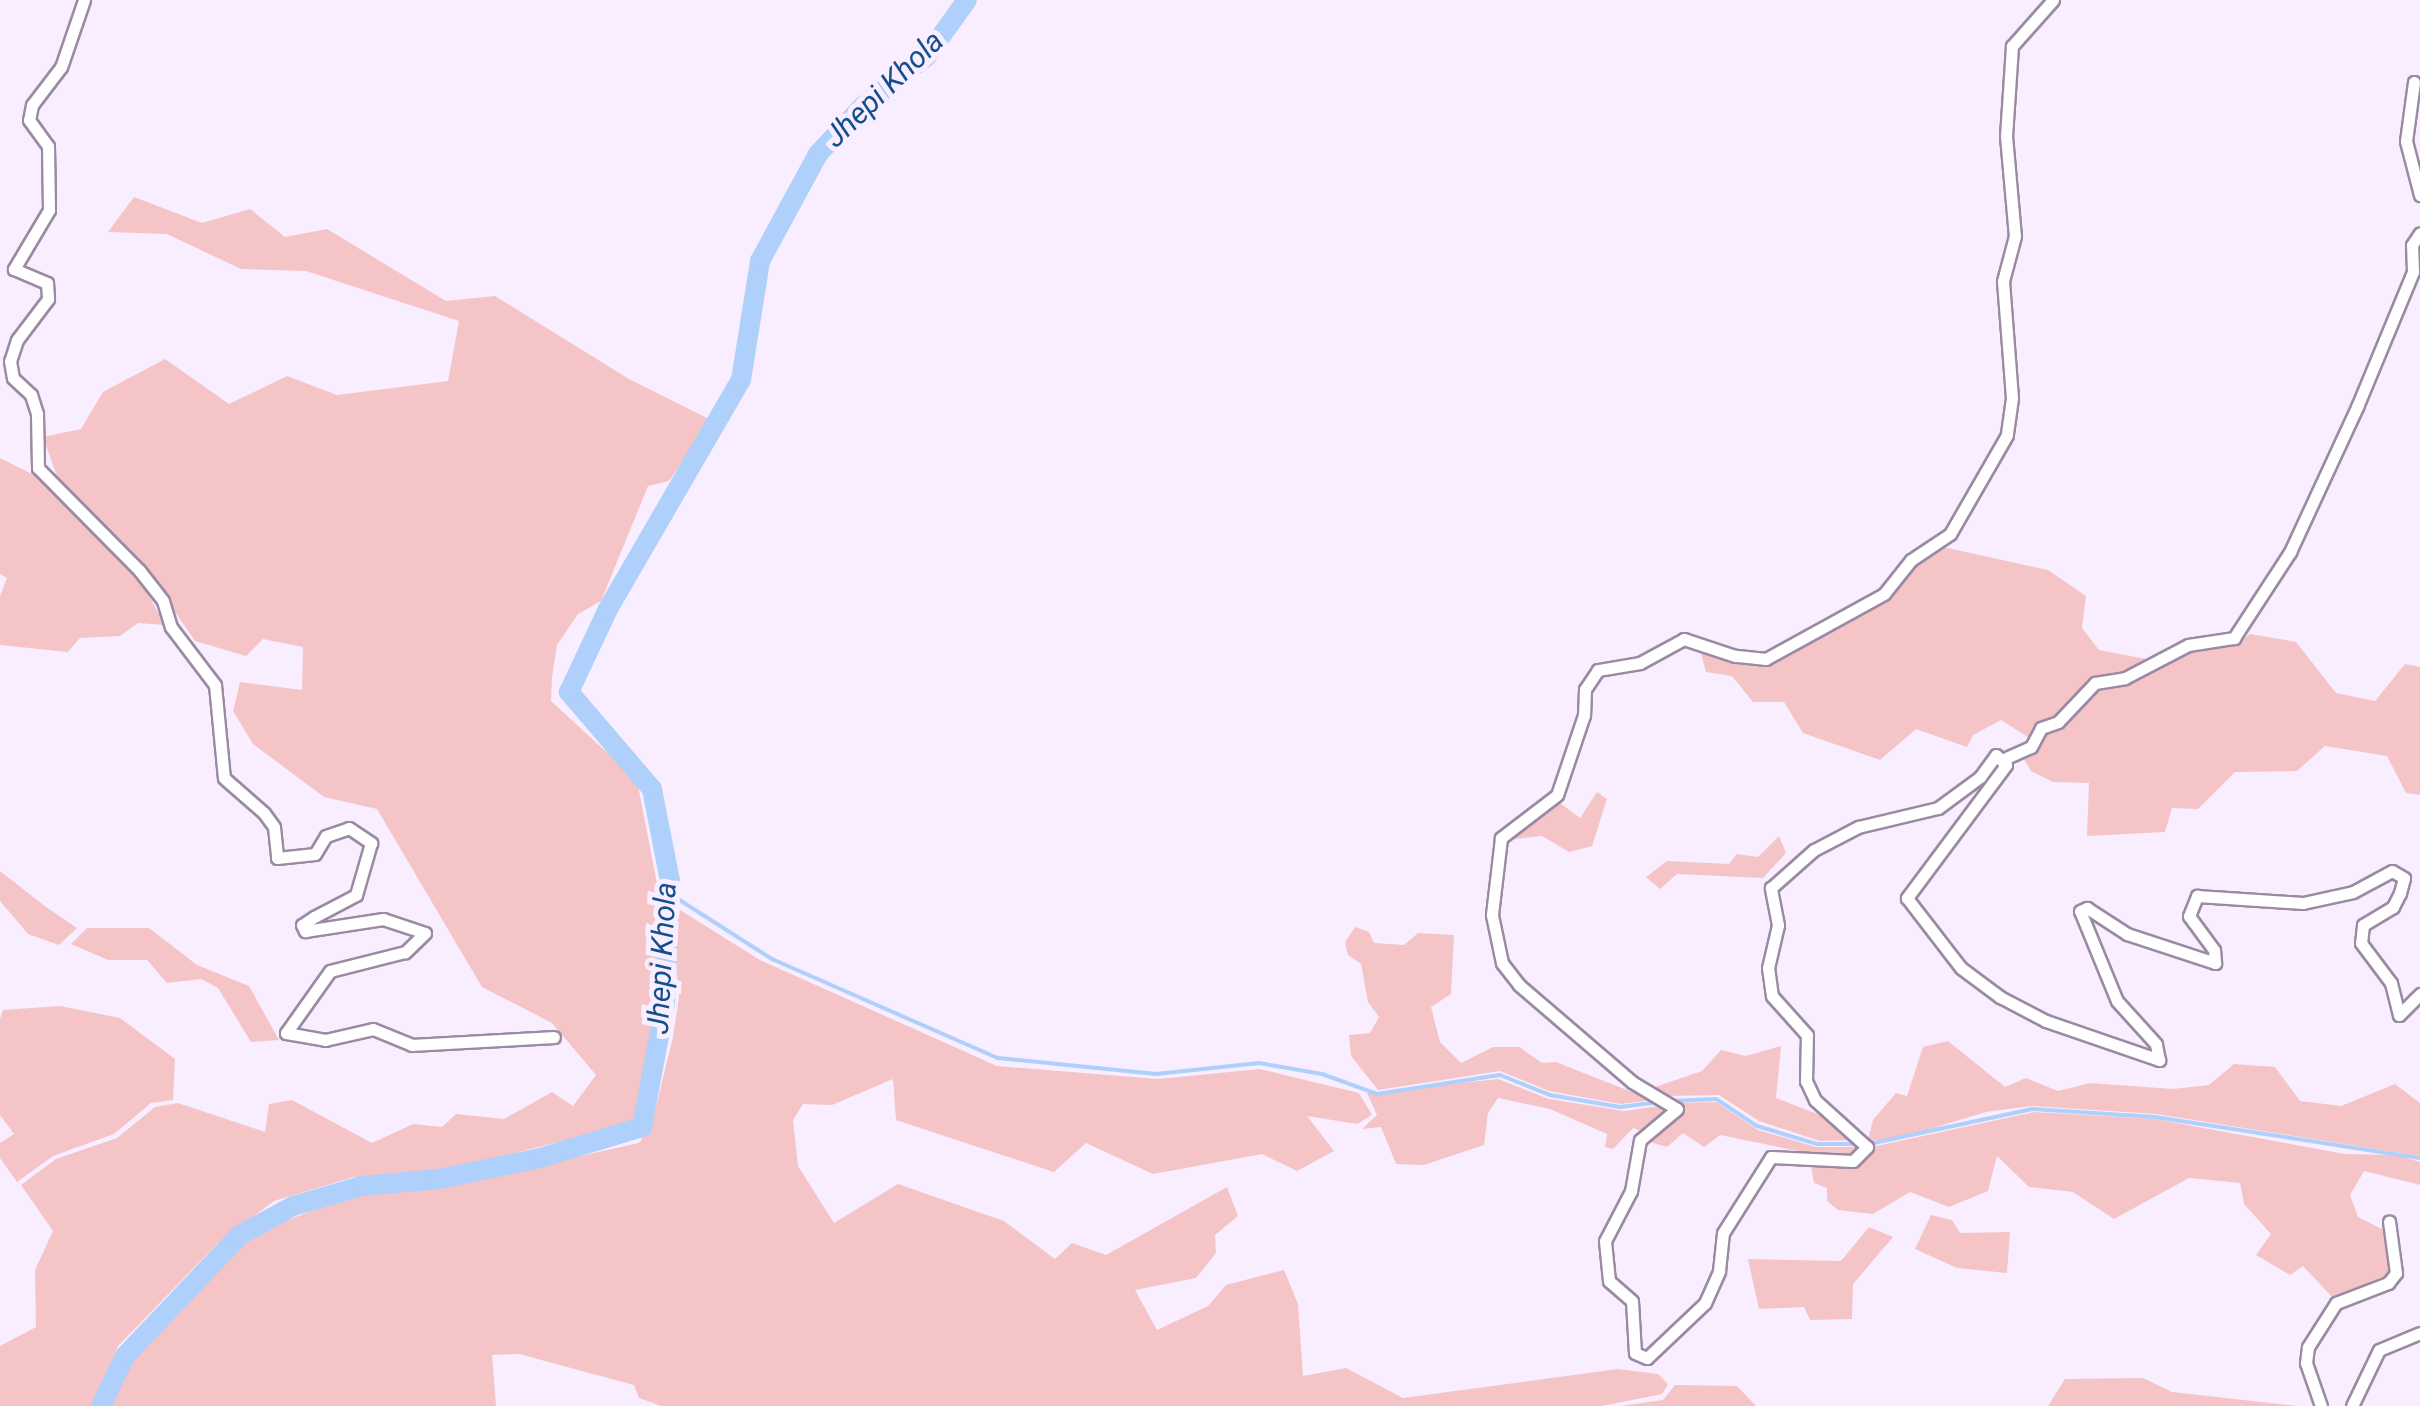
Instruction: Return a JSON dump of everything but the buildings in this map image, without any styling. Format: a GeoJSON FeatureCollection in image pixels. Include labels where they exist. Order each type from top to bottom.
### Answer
{"type":"FeatureCollection","features":[{"type":"Feature","properties":{"kind":"street"},"geometry":{"type":"LineString","coordinates":[[84,0],[61,67],[32,105],[29,120],[48,146],[49,210],[14,269],[47,283],[48,299],[17,340],[10,361],[13,378],[31,395],[37,414],[38,468],[140,570],[163,601],[171,627],[215,684],[224,778],[264,813],[274,828],[278,858],[314,854],[326,836],[349,828],[372,844],[356,895],[314,917],[302,926],[305,931],[383,919],[425,933],[405,952],[330,971],[286,1033],[325,1040],[373,1029],[412,1045],[554,1037]]}},
{"type":"Feature","properties":{"kind":"street"},"geometry":{"type":"LineString","coordinates":[[2006,758],[1996,755],[1980,777],[1929,813],[1866,824],[1814,850],[1771,888],[1778,925],[1768,968],[1772,996],[1807,1036],[1806,1081],[1815,1100],[1866,1147],[1853,1160],[1770,1156],[1722,1232],[1719,1271],[1705,1303],[1653,1353],[1639,1358],[1632,1302],[1609,1282],[1605,1241],[1631,1191],[1640,1140],[1677,1109],[1632,1082],[1518,986],[1502,963],[1492,915],[1500,838],[1557,795],[1584,716],[1585,689],[1598,670],[1640,663],[1684,639],[1735,656],[1766,659],[1884,594],[1911,560],[1950,534],[2006,434],[2012,398],[2003,282],[2015,236],[2006,136],[2012,46],[2053,0]]}},
{"type":"Feature","properties":{"kind":"street"},"geometry":{"type":"LineString","coordinates":[[2414,82],[2406,141],[2420,194]]}},
{"type":"Feature","properties":{"kind":"street"},"geometry":{"type":"LineString","coordinates":[[2420,233],[2412,246],[2413,272],[2357,407],[2290,552],[2234,638],[2188,645],[2126,678],[2095,683],[2058,722],[2040,728],[2030,747],[2006,758],[1906,898],[1961,968],[2000,997],[2046,1021],[2159,1060],[2156,1044],[2117,1001],[2080,911],[2087,908],[2128,934],[2214,963],[2214,950],[2189,916],[2197,896],[2303,903],[2353,892],[2392,870],[2404,878],[2400,893],[2393,906],[2363,925],[2361,943],[2391,982],[2399,1016],[2420,994]]}},
{"type":"Feature","properties":{"kind":"street"},"geometry":{"type":"LineString","coordinates":[[2321,1406],[2306,1363],[2308,1347],[2336,1302],[2388,1283],[2396,1273],[2389,1221]]}},
{"type":"Feature","properties":{"kind":"street"},"geometry":{"type":"LineString","coordinates":[[2352,1406],[2379,1350],[2420,1333]]}},
{"type":"Feature","properties":{"kind":"shaded area"},"geometry":{"type":"Polygon","coordinates":[[[134,197],[202,223],[250,209],[285,237],[327,229],[446,301],[495,296],[629,379],[711,420],[669,481],[648,486],[601,601],[578,614],[557,645],[552,677],[551,701],[637,780],[665,925],[659,1009],[637,1122],[436,1173],[354,1177],[274,1201],[218,1243],[118,1346],[93,1406],[0,1406],[0,1346],[36,1327],[35,1270],[53,1231],[21,1185],[56,1159],[117,1138],[155,1107],[178,1103],[265,1132],[269,1104],[292,1100],[372,1143],[413,1124],[442,1127],[456,1114],[504,1119],[552,1092],[573,1106],[596,1075],[552,1023],[482,987],[377,809],[324,797],[253,744],[233,711],[240,682],[302,690],[303,647],[263,639],[246,656],[195,641],[142,564],[62,490],[43,437],[81,429],[103,392],[165,359],[229,404],[287,376],[337,395],[448,381],[459,321],[306,271],[241,269],[167,234],[108,232],[134,197]]]}},
{"type":"Feature","properties":{"kind":"shaded area"},"geometry":{"type":"Polygon","coordinates":[[[0,458],[34,475],[140,580],[165,625],[138,623],[120,636],[80,638],[68,652],[0,645],[0,596],[7,578],[0,574],[0,458]]]}},
{"type":"Feature","properties":{"kind":"shaded area"},"geometry":{"type":"Polygon","coordinates":[[[1943,547],[2048,570],[2086,596],[2082,628],[2099,650],[2151,660],[2125,675],[2093,681],[2059,720],[2031,739],[2001,720],[1973,735],[1967,747],[1916,729],[1880,760],[1803,733],[1784,702],[1753,702],[1732,676],[1706,672],[1699,646],[1768,661],[1789,654],[1943,547]]]}},
{"type":"Feature","properties":{"kind":"shaded area"},"geometry":{"type":"Polygon","coordinates":[[[2250,634],[2296,642],[2336,693],[2375,701],[2405,664],[2420,667],[2420,795],[2406,793],[2387,756],[2325,746],[2297,771],[2235,772],[2198,809],[2172,808],[2165,832],[2087,836],[2089,783],[2053,782],[2031,771],[2022,756],[2097,687],[2195,647],[2234,645],[2250,634]]]}},
{"type":"Feature","properties":{"kind":"shaded area"},"geometry":{"type":"Polygon","coordinates":[[[1597,792],[1607,799],[1592,846],[1569,852],[1542,836],[1507,840],[1560,803],[1580,818],[1597,792]]]}},
{"type":"Feature","properties":{"kind":"shaded area"},"geometry":{"type":"Polygon","coordinates":[[[1779,836],[1786,853],[1763,878],[1677,874],[1660,889],[1646,877],[1667,861],[1729,864],[1737,854],[1758,857],[1779,836]]]}},
{"type":"Feature","properties":{"kind":"shaded area"},"geometry":{"type":"Polygon","coordinates":[[[0,871],[77,928],[59,945],[28,934],[0,901],[0,871]]]}},
{"type":"Feature","properties":{"kind":"shaded area"},"geometry":{"type":"Polygon","coordinates":[[[680,910],[760,960],[997,1066],[1158,1079],[1260,1069],[1359,1093],[1372,1115],[1357,1124],[1307,1116],[1334,1151],[1297,1171],[1262,1154],[1153,1174],[1086,1143],[1054,1172],[896,1120],[893,1079],[832,1105],[803,1104],[793,1120],[798,1166],[834,1223],[898,1184],[1004,1221],[1055,1259],[1072,1243],[1106,1255],[1227,1187],[1238,1216],[1215,1235],[1216,1253],[1196,1278],[1135,1290],[1157,1330],[1208,1306],[1226,1285],[1284,1270],[1298,1304],[1303,1376],[1346,1368],[1403,1398],[1618,1369],[1658,1374],[1668,1384],[1662,1394],[1602,1406],[661,1406],[639,1398],[634,1385],[519,1354],[492,1355],[496,1406],[108,1406],[134,1360],[248,1236],[349,1196],[445,1186],[639,1143],[652,1123],[673,1037],[679,997],[673,924],[680,910]]]}},
{"type":"Feature","properties":{"kind":"shaded area"},"geometry":{"type":"Polygon","coordinates":[[[1355,927],[1369,932],[1374,943],[1404,945],[1418,933],[1454,935],[1451,994],[1431,1007],[1440,1042],[1461,1063],[1493,1047],[1519,1047],[1542,1063],[1556,1062],[1652,1100],[1621,1104],[1549,1091],[1500,1071],[1378,1090],[1351,1056],[1349,1035],[1370,1033],[1379,1017],[1368,1002],[1361,964],[1348,955],[1345,942],[1355,927]]]}},
{"type":"Feature","properties":{"kind":"shaded area"},"geometry":{"type":"Polygon","coordinates":[[[87,928],[149,928],[197,965],[249,986],[279,1040],[251,1042],[218,988],[201,979],[167,983],[147,960],[108,960],[71,944],[87,928]]]}},
{"type":"Feature","properties":{"kind":"shaded area"},"geometry":{"type":"Polygon","coordinates":[[[60,1006],[120,1018],[175,1059],[173,1100],[151,1103],[114,1134],[53,1156],[17,1182],[0,1158],[0,1143],[14,1134],[0,1115],[0,1019],[3,1010],[60,1006]]]}},
{"type":"Feature","properties":{"kind":"shaded area"},"geometry":{"type":"Polygon","coordinates":[[[1948,1041],[2005,1087],[2026,1078],[2058,1091],[2090,1083],[2173,1089],[2209,1085],[2234,1064],[2275,1067],[2300,1101],[2341,1106],[2395,1084],[2420,1103],[2420,1156],[2156,1114],[2032,1106],[1986,1112],[1890,1141],[1868,1140],[1873,1120],[1896,1093],[1907,1096],[1923,1047],[1948,1041]]]}},
{"type":"Feature","properties":{"kind":"shaded area"},"geometry":{"type":"Polygon","coordinates":[[[1781,1046],[1776,1098],[1825,1117],[1859,1140],[1820,1141],[1759,1121],[1719,1095],[1666,1096],[1655,1087],[1702,1071],[1721,1050],[1746,1056],[1781,1046]]]}},
{"type":"Feature","properties":{"kind":"shaded area"},"geometry":{"type":"Polygon","coordinates":[[[1498,1079],[1549,1099],[1624,1111],[1666,1105],[1675,1111],[1645,1132],[1633,1128],[1613,1149],[1605,1147],[1607,1134],[1550,1109],[1498,1098],[1488,1113],[1484,1145],[1424,1165],[1396,1164],[1381,1127],[1362,1129],[1377,1115],[1367,1093],[1498,1079]]]}},
{"type":"Feature","properties":{"kind":"shaded area"},"geometry":{"type":"Polygon","coordinates":[[[1716,1102],[1758,1130],[1816,1147],[1864,1147],[1860,1154],[1832,1158],[1720,1135],[1704,1147],[1683,1133],[1667,1147],[1646,1141],[1675,1121],[1682,1110],[1676,1103],[1716,1102]]]}},
{"type":"Feature","properties":{"kind":"shaded area"},"geometry":{"type":"Polygon","coordinates":[[[2034,1112],[2155,1119],[2345,1154],[2397,1155],[2420,1162],[2420,1185],[2364,1171],[2350,1195],[2358,1217],[2384,1230],[2391,1273],[2333,1298],[2303,1266],[2290,1275],[2256,1255],[2271,1234],[2244,1204],[2240,1183],[2189,1178],[2114,1219],[2073,1192],[2029,1187],[1997,1156],[1988,1191],[1949,1207],[1910,1192],[1873,1214],[1838,1210],[1827,1201],[1827,1188],[1814,1183],[1810,1161],[1854,1164],[1872,1147],[2034,1112]]]}},
{"type":"Feature","properties":{"kind":"shaded area"},"geometry":{"type":"Polygon","coordinates":[[[1931,1215],[1952,1220],[1960,1233],[2010,1232],[2007,1273],[1957,1268],[1915,1249],[1931,1215]]]}},
{"type":"Feature","properties":{"kind":"shaded area"},"geometry":{"type":"Polygon","coordinates":[[[1869,1227],[1893,1237],[1853,1284],[1852,1319],[1810,1320],[1804,1307],[1759,1309],[1748,1259],[1841,1261],[1869,1227]]]}},
{"type":"Feature","properties":{"kind":"shaded area"},"geometry":{"type":"Polygon","coordinates":[[[2143,1378],[2172,1392],[2298,1406],[2048,1406],[2065,1379],[2143,1378]]]}},
{"type":"Feature","properties":{"kind":"shaded area"},"geometry":{"type":"Polygon","coordinates":[[[1675,1385],[1737,1386],[1756,1406],[1620,1406],[1663,1400],[1675,1385]]]}},
{"type":"Feature","properties":{"kind":"waterway","name":"Jhepi Khola"},"geometry":{"type":"LineString","coordinates":[[101,1406],[125,1356],[240,1235],[293,1206],[362,1186],[439,1179],[540,1158],[642,1127],[665,1004],[670,881],[652,789],[569,692],[608,609],[741,380],[760,261],[818,154],[862,107],[926,57],[967,0]]}},
{"type":"Feature","properties":{"kind":"waterway"},"geometry":{"type":"LineString","coordinates":[[670,894],[772,959],[998,1058],[1156,1074],[1259,1063],[1322,1074],[1377,1094],[1500,1075],[1550,1095],[1620,1107],[1660,1102]]}},
{"type":"Feature","properties":{"kind":"waterway"},"geometry":{"type":"LineString","coordinates":[[1670,1101],[1716,1099],[1757,1126],[1817,1144],[1859,1144]]}},
{"type":"Feature","properties":{"kind":"waterway"},"geometry":{"type":"LineString","coordinates":[[1869,1144],[2032,1109],[2155,1117],[2420,1158]]}}]}
